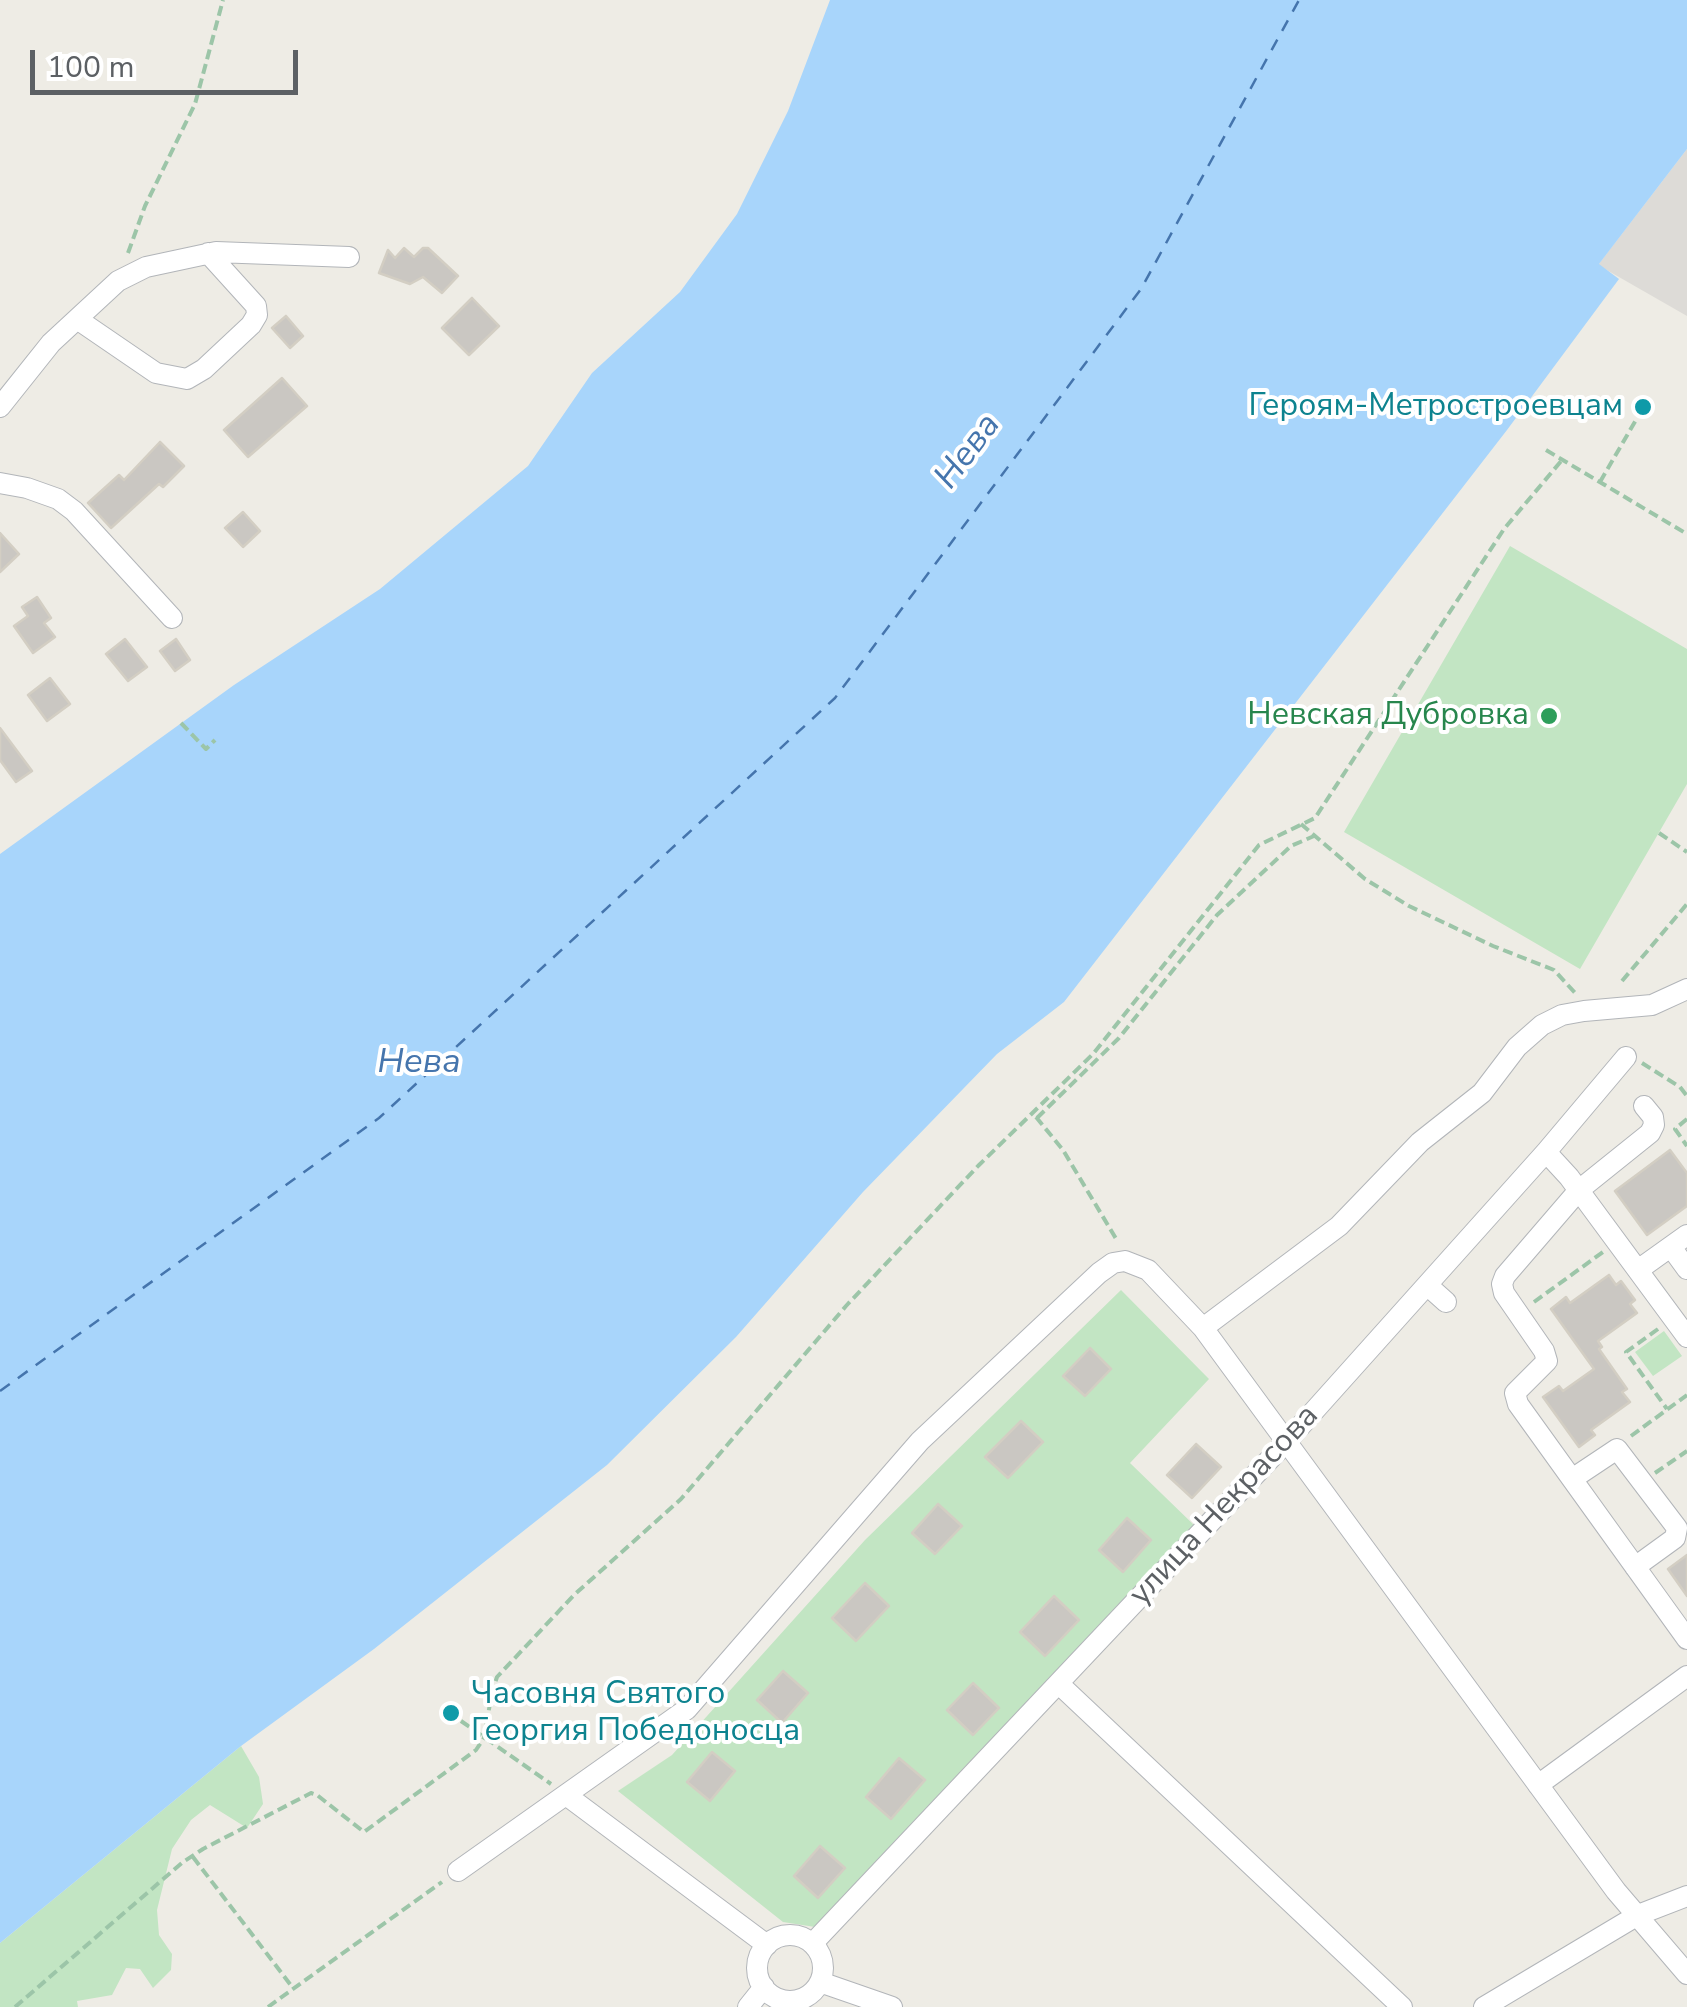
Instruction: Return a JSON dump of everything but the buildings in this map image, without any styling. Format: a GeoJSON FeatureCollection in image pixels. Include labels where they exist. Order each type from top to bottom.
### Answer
{"type":"FeatureCollection","features":[{"type":"Feature","properties":{"kind":"street"},"geometry":{"type":"LineString","coordinates":[[77,319],[156,373],[187,380],[204,370],[251,325],[256,315],[256,306],[208,254]]}},
{"type":"Feature","properties":{"kind":"street"},"geometry":{"type":"LineString","coordinates":[[0,407],[42,354],[77,319],[118,281],[146,267],[208,254],[349,257]]}},
{"type":"Feature","properties":{"kind":"street"},"geometry":{"type":"LineString","coordinates":[[0,484],[28,488],[58,499],[172,618]]}},
{"type":"Feature","properties":{"kind":"street"},"geometry":{"type":"LineString","coordinates":[[1203,1328],[1339,1226],[1420,1142],[1482,1094],[1527,1037],[1542,1025],[1562,1015],[1652,1004],[1687,989]]}},
{"type":"Feature","properties":{"kind":"street","name":"улица Некрасова"},"geometry":{"type":"LineString","coordinates":[[812,1944],[1288,1440],[1632,1055]]}},
{"type":"Feature","properties":{"kind":"street"},"geometry":{"type":"LineString","coordinates":[[1644,1106],[1653,1117],[1650,1133],[1578,1190],[1502,1284],[1547,1361],[1521,1385],[1516,1394],[1518,1404],[1687,1639]]}},
{"type":"Feature","properties":{"kind":"street"},"geometry":{"type":"LineString","coordinates":[[1546,1152],[1687,1337]]}},
{"type":"Feature","properties":{"kind":"street"},"geometry":{"type":"LineString","coordinates":[[1638,1270],[1679,1241],[1687,1268]]}},
{"type":"Feature","properties":{"kind":"street"},"geometry":{"type":"LineString","coordinates":[[458,1871],[687,1709],[920,1440],[1098,1272],[1113,1263],[1136,1264],[1148,1270],[1203,1328],[1616,1891],[1687,1974]]}},
{"type":"Feature","properties":{"kind":"street"},"geometry":{"type":"LineString","coordinates":[[1427,1285],[1446,1302]]}},
{"type":"Feature","properties":{"kind":"street"},"geometry":{"type":"LineString","coordinates":[[1572,1479],[1617,1449],[1644,1482],[1678,1533],[1635,1567]]}},
{"type":"Feature","properties":{"kind":"street"},"geometry":{"type":"LineString","coordinates":[[1538,1785],[1687,1676]]}},
{"type":"Feature","properties":{"kind":"street"},"geometry":{"type":"LineString","coordinates":[[1059,1684],[1402,2007]]}},
{"type":"Feature","properties":{"kind":"street"},"geometry":{"type":"LineString","coordinates":[[1630,1718],[1644,1737]]}},
{"type":"Feature","properties":{"kind":"street"},"geometry":{"type":"LineString","coordinates":[[566,1795],[767,1945]]}},
{"type":"Feature","properties":{"kind":"street"},"geometry":{"type":"LineString","coordinates":[[1484,2007],[1638,1915],[1687,1896]]}},
{"type":"Feature","properties":{"kind":"street"},"geometry":{"type":"LineString","coordinates":[[784,1935],[804,1938],[812,1944],[821,1954],[824,1968],[812,1992],[787,2001],[764,1987],[758,1966],[767,1945],[784,1935]]}},
{"type":"Feature","properties":{"kind":"street"},"geometry":{"type":"LineString","coordinates":[[820,1982],[892,2007]]}},
{"type":"Feature","properties":{"kind":"street"},"geometry":{"type":"LineString","coordinates":[[748,2007],[764,1987]]}},
{"type":"Feature","properties":{"kind":"path"},"geometry":{"type":"LineString","coordinates":[[118,281],[145,206],[195,104],[224,0]]}},
{"type":"Feature","properties":{"kind":"path"},"geometry":{"type":"LineString","coordinates":[[1600,482],[1640,413]]}},
{"type":"Feature","properties":{"kind":"path"},"geometry":{"type":"LineString","coordinates":[[1546,450],[1687,534]]}},
{"type":"Feature","properties":{"kind":"path"},"geometry":{"type":"LineString","coordinates":[[15,2007],[193,1856],[311,1794],[364,1832],[476,1750],[484,1738],[497,1678],[574,1595],[681,1499],[846,1306],[1093,1054],[1258,844],[1315,818],[1504,529],[1562,460]]}},
{"type":"Feature","properties":{"kind":"path"},"geometry":{"type":"LineString","coordinates":[[180,723],[206,749],[215,740]]}},
{"type":"Feature","properties":{"kind":"path"},"geometry":{"type":"LineString","coordinates":[[1301,824],[1365,879],[1410,906],[1554,970],[1589,1011]]}},
{"type":"Feature","properties":{"kind":"path"},"geometry":{"type":"LineString","coordinates":[[1658,833],[1687,852]]}},
{"type":"Feature","properties":{"kind":"path"},"geometry":{"type":"LineString","coordinates":[[1037,1118],[1119,1038],[1217,914],[1291,846],[1314,836]]}},
{"type":"Feature","properties":{"kind":"path"},"geometry":{"type":"LineString","coordinates":[[1622,981],[1687,904]]}},
{"type":"Feature","properties":{"kind":"path"},"geometry":{"type":"LineString","coordinates":[[1632,1055],[1687,1096]]}},
{"type":"Feature","properties":{"kind":"path"},"geometry":{"type":"LineString","coordinates":[[1033,1113],[1063,1150],[1111,1234],[1136,1264]]}},
{"type":"Feature","properties":{"kind":"path"},"geometry":{"type":"LineString","coordinates":[[1687,1119],[1675,1128],[1687,1146]]}},
{"type":"Feature","properties":{"kind":"path"},"geometry":{"type":"LineString","coordinates":[[1518,1314],[1617,1242]]}},
{"type":"Feature","properties":{"kind":"path"},"geometry":{"type":"LineString","coordinates":[[1667,1409],[1626,1352],[1673,1318]]}},
{"type":"Feature","properties":{"kind":"path"},"geometry":{"type":"LineString","coordinates":[[1617,1449],[1687,1395]]}},
{"type":"Feature","properties":{"kind":"path"},"geometry":{"type":"LineString","coordinates":[[1644,1482],[1687,1451]]}},
{"type":"Feature","properties":{"kind":"path"},"geometry":{"type":"LineString","coordinates":[[461,1721],[566,1795]]}},
{"type":"Feature","properties":{"kind":"path"},"geometry":{"type":"LineString","coordinates":[[193,1856],[294,1988]]}},
{"type":"Feature","properties":{"kind":"path"},"geometry":{"type":"LineString","coordinates":[[268,2007],[458,1871]]}},
{"type":"Feature","properties":{"kind":"shaded area"},"geometry":{"type":"Polygon","coordinates":[[[1687,149],[1687,316],[1598,265],[1687,149]]]}},
{"type":"Feature","properties":{"kind":"green space","name":"Невская Дубровка"},"geometry":{"type":"Polygon","coordinates":[[[1510,546],[1687,649],[1687,784],[1580,969],[1344,832],[1510,546]]]}},
{"type":"Feature","properties":{"kind":"green space"},"geometry":{"type":"Polygon","coordinates":[[[1121,1290],[1209,1379],[1130,1463],[1195,1526],[815,1927],[783,1922],[618,1791],[672,1755],[865,1540],[1121,1290]]]}},
{"type":"Feature","properties":{"kind":"green space"},"geometry":{"type":"Polygon","coordinates":[[[1664,1331],[1682,1356],[1653,1376],[1635,1352],[1664,1331]]]}},
{"type":"Feature","properties":{"kind":"green space"},"geometry":{"type":"Polygon","coordinates":[[[241,1746],[259,1777],[263,1804],[247,1828],[210,1805],[191,1820],[172,1849],[157,1910],[159,1935],[172,1954],[171,1970],[153,1988],[140,1969],[126,1968],[112,1995],[77,2001],[78,2007],[0,2007],[0,1943],[241,1746]]]}},
{"type":"Feature","properties":{"kind":"water","name":"Нева"},"geometry":{"type":"Polygon","coordinates":[[[830,0],[1687,0],[1687,149],[1599,264],[1619,279],[1507,430],[1064,1002],[997,1054],[863,1192],[736,1337],[607,1465],[374,1649],[241,1746],[0,1943],[0,854],[234,685],[380,589],[528,466],[592,373],[680,292],[737,214],[788,111],[830,0]]]}},
{"type":"Feature","properties":{"kind":"ferry route"},"geometry":{"type":"LineString","coordinates":[[0,1391],[379,1118],[835,698],[1141,289],[1299,0]]}},
{"type":"Feature","properties":{"kind":"place","name":"Героям-Метростроевцам"},"geometry":{"type":"Point","coordinates":[1643,407]}},
{"type":"Feature","properties":{"kind":"place","name":"Невская Дубровка"},"geometry":{"type":"Point","coordinates":[1549,716]}},
{"type":"Feature","properties":{"kind":"place","name":"Часовня Святого Георгия Победоносца"},"geometry":{"type":"Point","coordinates":[451,1713]}}]}
